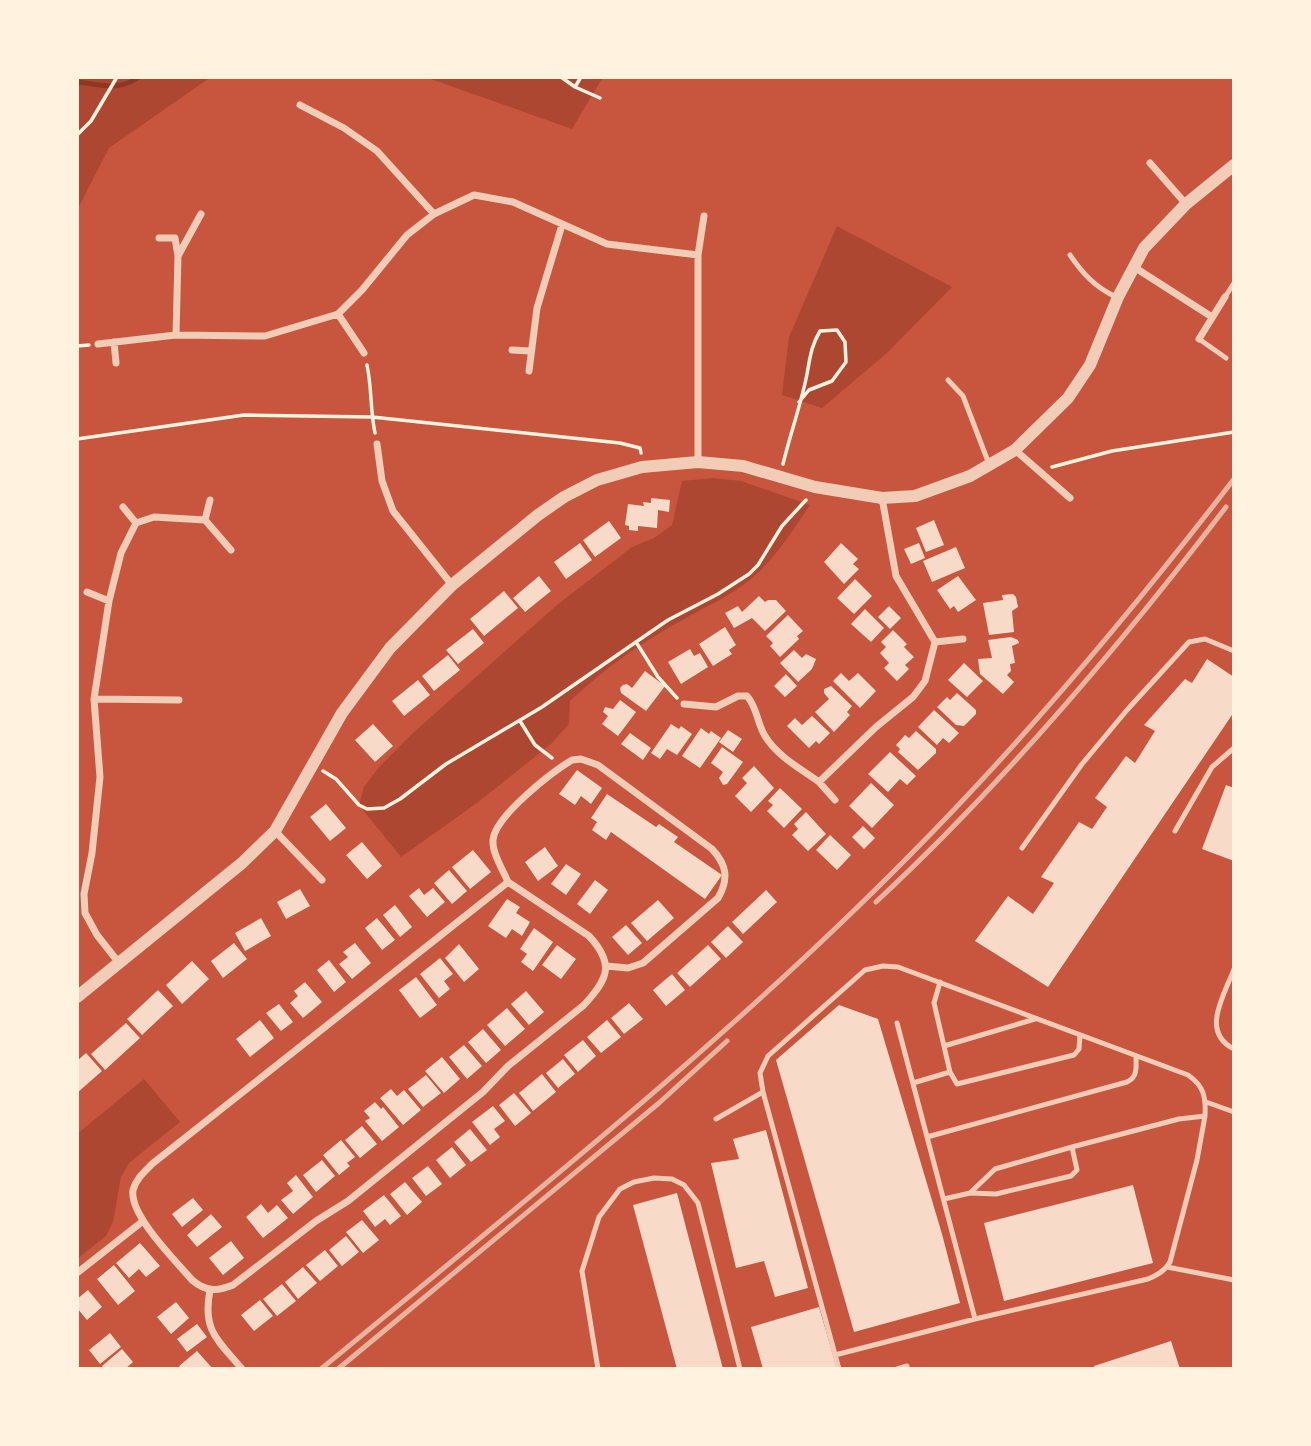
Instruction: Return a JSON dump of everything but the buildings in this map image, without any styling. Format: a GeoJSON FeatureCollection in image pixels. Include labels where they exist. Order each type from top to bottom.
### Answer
{"type":"FeatureCollection","features":[{"type":"Feature","properties":{"kind":"street"},"geometry":{"type":"LineString","coordinates":[[300,104],[344,128],[377,151],[434,214]]}},
{"type":"Feature","properties":{"kind":"street"},"geometry":{"type":"LineString","coordinates":[[1150,163],[1186,204]]}},
{"type":"Feature","properties":{"kind":"street"},"geometry":{"type":"LineString","coordinates":[[77,997],[242,863],[275,831],[342,713],[390,648],[452,586],[538,515],[564,497],[597,480],[642,467],[698,462],[743,466],[815,487],[882,498],[915,496],[970,476],[1015,450],[1068,398],[1090,365],[1118,297],[1144,248],[1186,204],[1234,165]]}},
{"type":"Feature","properties":{"kind":"street"},"geometry":{"type":"LineString","coordinates":[[98,344],[176,335],[265,336],[338,314],[407,235],[434,214],[474,195],[513,202],[607,244],[698,255]]}},
{"type":"Feature","properties":{"kind":"street"},"geometry":{"type":"LineString","coordinates":[[178,256],[201,214]]}},
{"type":"Feature","properties":{"kind":"street"},"geometry":{"type":"LineString","coordinates":[[698,462],[698,255],[704,216]]}},
{"type":"Feature","properties":{"kind":"street"},"geometry":{"type":"LineString","coordinates":[[529,371],[537,308],[562,225]]}},
{"type":"Feature","properties":{"kind":"street"},"geometry":{"type":"LineString","coordinates":[[159,238],[175,238],[178,256],[176,335]]}},
{"type":"Feature","properties":{"kind":"street"},"geometry":{"type":"LineString","coordinates":[[1134,267],[1212,317]]}},
{"type":"Feature","properties":{"kind":"street"},"geometry":{"type":"LineString","coordinates":[[1199,340],[1226,298]]}},
{"type":"Feature","properties":{"kind":"street"},"geometry":{"type":"LineString","coordinates":[[338,314],[364,353]]}},
{"type":"Feature","properties":{"kind":"street"},"geometry":{"type":"LineString","coordinates":[[114,342],[116,363]]}},
{"type":"Feature","properties":{"kind":"street"},"geometry":{"type":"LineString","coordinates":[[512,350],[530,351]]}},
{"type":"Feature","properties":{"kind":"street"},"geometry":{"type":"LineString","coordinates":[[377,444],[382,481],[393,511],[452,586]]}},
{"type":"Feature","properties":{"kind":"street"},"geometry":{"type":"LineString","coordinates":[[1015,450],[1070,498]]}},
{"type":"Feature","properties":{"kind":"street"},"geometry":{"type":"LineString","coordinates":[[819,782],[876,727],[913,697],[925,681],[935,642],[896,576],[882,498]]}},
{"type":"Feature","properties":{"kind":"street"},"geometry":{"type":"LineString","coordinates":[[205,520],[210,500]]}},
{"type":"Feature","properties":{"kind":"street"},"geometry":{"type":"LineString","coordinates":[[123,507],[136,523]]}},
{"type":"Feature","properties":{"kind":"street"},"geometry":{"type":"LineString","coordinates":[[120,964],[97,935],[85,913],[84,894],[92,853],[100,777],[94,699],[109,601],[121,553],[136,523],[154,517],[205,520],[231,550]]}},
{"type":"Feature","properties":{"kind":"street"},"geometry":{"type":"LineString","coordinates":[[87,592],[109,601]]}},
{"type":"Feature","properties":{"kind":"street"},"geometry":{"type":"LineString","coordinates":[[935,642],[963,639]]}},
{"type":"Feature","properties":{"kind":"street"},"geometry":{"type":"LineString","coordinates":[[684,704],[716,707],[737,696],[747,696],[772,746],[819,782],[835,800]]}},
{"type":"Feature","properties":{"kind":"street"},"geometry":{"type":"LineString","coordinates":[[94,699],[178,700]]}},
{"type":"Feature","properties":{"kind":"street"},"geometry":{"type":"LineString","coordinates":[[508,882],[152,1164],[139,1178],[134,1188],[135,1205],[143,1220],[192,1280],[210,1290],[222,1290],[243,1279],[316,1221],[348,1201],[483,1092],[508,1066],[584,1005],[602,983],[607,966],[599,947],[589,936],[508,882],[493,840],[509,812],[564,765],[581,759],[598,765],[712,849],[722,860],[726,872],[725,885],[718,898],[657,954],[628,968],[607,966]]}},
{"type":"Feature","properties":{"kind":"street"},"geometry":{"type":"LineString","coordinates":[[275,831],[322,880]]}},
{"type":"Feature","properties":{"kind":"street"},"geometry":{"type":"LineString","coordinates":[[77,1273],[143,1220]]}},
{"type":"Feature","properties":{"kind":"street"},"geometry":{"type":"LineString","coordinates":[[210,1290],[207,1315],[210,1329],[242,1369]]}},
{"type":"Feature","properties":{"kind":"lane"},"geometry":{"type":"LineString","coordinates":[[1070,255],[1083,274],[1101,289],[1118,297]]}},
{"type":"Feature","properties":{"kind":"lane"},"geometry":{"type":"LineString","coordinates":[[1226,298],[1234,283]]}},
{"type":"Feature","properties":{"kind":"lane"},"geometry":{"type":"LineString","coordinates":[[1199,340],[1226,358]]}},
{"type":"Feature","properties":{"kind":"lane"},"geometry":{"type":"LineString","coordinates":[[948,380],[963,396],[990,465]]}},
{"type":"Feature","properties":{"kind":"lane"},"geometry":{"type":"LineString","coordinates":[[1022,848],[1082,764],[1189,642],[1205,639],[1234,651]]}},
{"type":"Feature","properties":{"kind":"lane"},"geometry":{"type":"LineString","coordinates":[[1175,831],[1212,767],[1234,748]]}},
{"type":"Feature","properties":{"kind":"lane"},"geometry":{"type":"LineString","coordinates":[[835,1355],[1148,1279],[1167,1267],[1197,1160],[1206,1102],[1202,1087],[1188,1075],[898,967],[883,965],[865,970],[768,1056],[760,1073],[763,1092],[835,1355],[839,1369]]}},
{"type":"Feature","properties":{"kind":"lane"},"geometry":{"type":"LineString","coordinates":[[1234,969],[1215,1020],[1215,1030],[1219,1038],[1234,1049]]}},
{"type":"Feature","properties":{"kind":"lane"},"geometry":{"type":"LineString","coordinates":[[940,982],[934,1003],[950,1072],[954,1082],[961,1085],[1074,1055],[1079,1049],[1080,1035]]}},
{"type":"Feature","properties":{"kind":"lane"},"geometry":{"type":"LineString","coordinates":[[944,1046],[1036,1018]]}},
{"type":"Feature","properties":{"kind":"lane"},"geometry":{"type":"LineString","coordinates":[[897,1023],[975,1319]]}},
{"type":"Feature","properties":{"kind":"lane"},"geometry":{"type":"LineString","coordinates":[[928,1137],[1127,1083],[1135,1076],[1136,1056]]}},
{"type":"Feature","properties":{"kind":"lane"},"geometry":{"type":"LineString","coordinates":[[913,1083],[950,1072]]}},
{"type":"Feature","properties":{"kind":"lane"},"geometry":{"type":"LineString","coordinates":[[716,1119],[763,1092]]}},
{"type":"Feature","properties":{"kind":"lane"},"geometry":{"type":"LineString","coordinates":[[1206,1102],[1234,1112]]}},
{"type":"Feature","properties":{"kind":"lane"},"geometry":{"type":"LineString","coordinates":[[970,1193],[995,1168],[1179,1119],[1205,1116]]}},
{"type":"Feature","properties":{"kind":"lane"},"geometry":{"type":"LineString","coordinates":[[944,1199],[970,1193],[996,1194],[1071,1176],[1077,1170],[1072,1147]]}},
{"type":"Feature","properties":{"kind":"lane"},"geometry":{"type":"LineString","coordinates":[[598,1369],[582,1271],[599,1217],[620,1189],[634,1182],[653,1178],[672,1180],[684,1185],[698,1203],[740,1369]]}},
{"type":"Feature","properties":{"kind":"lane"},"geometry":{"type":"LineString","coordinates":[[1167,1267],[1234,1280]]}},
{"type":"Feature","properties":{"kind":"lane"},"geometry":{"type":"LineString","coordinates":[[897,1369],[907,1366]]}},
{"type":"Feature","properties":{"kind":"path"},"geometry":{"type":"LineString","coordinates":[[77,135],[91,121],[117,77]]}},
{"type":"Feature","properties":{"kind":"path"},"geometry":{"type":"LineString","coordinates":[[561,77],[575,87],[600,98]]}},
{"type":"Feature","properties":{"kind":"path"},"geometry":{"type":"LineString","coordinates":[[575,87],[581,77]]}},
{"type":"Feature","properties":{"kind":"path"},"geometry":{"type":"LineString","coordinates":[[780,476],[799,402],[806,380],[812,345],[820,331],[837,330],[845,342],[846,362],[832,381],[809,390],[799,402]]}},
{"type":"Feature","properties":{"kind":"path"},"geometry":{"type":"LineString","coordinates":[[364,353],[371,383],[372,417],[377,444]]}},
{"type":"Feature","properties":{"kind":"path"},"geometry":{"type":"LineString","coordinates":[[77,439],[244,415],[372,417],[620,443],[640,448],[642,467]]}},
{"type":"Feature","properties":{"kind":"path"},"geometry":{"type":"LineString","coordinates":[[1040,470],[1112,451],[1234,432]]}},
{"type":"Feature","properties":{"kind":"path"},"geometry":{"type":"LineString","coordinates":[[312,768],[336,779],[359,805],[367,809],[384,808],[446,764],[520,721],[688,608],[738,583],[758,565],[782,526],[815,487]]}},
{"type":"Feature","properties":{"kind":"path"},"geometry":{"type":"LineString","coordinates":[[636,642],[672,694],[684,704]]}},
{"type":"Feature","properties":{"kind":"path"},"geometry":{"type":"LineString","coordinates":[[520,721],[535,746],[564,765]]}},
{"type":"Feature","properties":{"kind":"shaded area"},"geometry":{"type":"Polygon","coordinates":[[[77,77],[211,77],[109,148],[77,210],[77,77]]]}},
{"type":"Feature","properties":{"kind":"shaded area"},"geometry":{"type":"Polygon","coordinates":[[[425,77],[603,77],[572,129],[425,77]]]}},
{"type":"Feature","properties":{"kind":"shaded area"},"geometry":{"type":"Polygon","coordinates":[[[837,226],[952,287],[887,353],[822,408],[782,395],[789,337],[837,226]]]}},
{"type":"Feature","properties":{"kind":"shaded area"},"geometry":{"type":"Polygon","coordinates":[[[713,478],[741,481],[810,505],[775,555],[752,578],[624,656],[570,701],[569,724],[551,744],[477,803],[401,857],[359,805],[364,787],[379,767],[414,732],[557,605],[632,547],[654,538],[672,525],[682,481],[713,478]]]}},
{"type":"Feature","properties":{"kind":"shaded area"},"geometry":{"type":"Polygon","coordinates":[[[144,1079],[180,1122],[129,1163],[121,1177],[113,1222],[106,1236],[77,1259],[77,1134],[144,1079]]]}},
{"type":"Feature","properties":{"kind":"waterway"},"geometry":{"type":"LineString","coordinates":[[77,82],[116,86],[139,77]]}},
{"type":"Feature","properties":{"kind":"railway"},"geometry":{"type":"LineString","coordinates":[[321,1369],[623,1119],[770,990],[841,923],[954,810],[1038,718],[1118,624],[1234,479]]}},
{"type":"Feature","properties":{"kind":"railway"},"geometry":{"type":"LineString","coordinates":[[876,902],[1015,762],[1102,662],[1226,507]]}},
{"type":"Feature","properties":{"kind":"railway"},"geometry":{"type":"LineString","coordinates":[[338,1369],[659,1103],[727,1041]]}}]}
